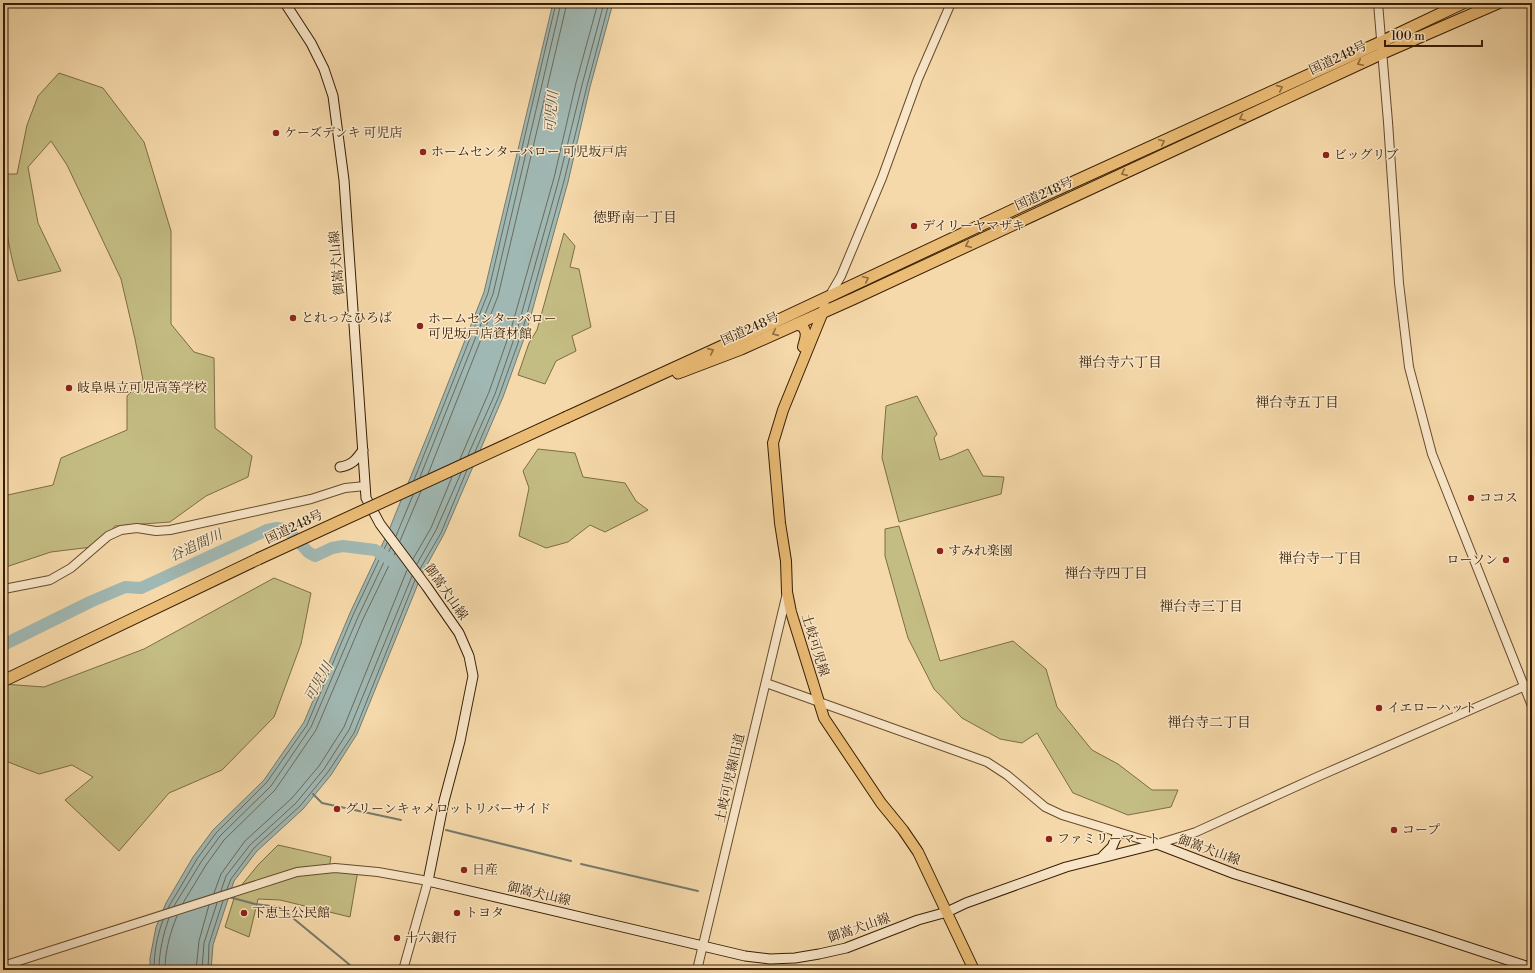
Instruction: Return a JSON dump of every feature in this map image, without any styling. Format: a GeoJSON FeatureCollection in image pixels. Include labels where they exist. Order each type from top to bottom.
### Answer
{"type":"FeatureCollection","features":[{"type":"Feature","properties":{"kind":"highway","name":"国道248号"},"geometry":{"type":"LineString","coordinates":[[599,402],[695,367],[823,312],[1382,48],[1463,3]]}},
{"type":"Feature","properties":{"kind":"highway","name":"国道248号"},"geometry":{"type":"LineString","coordinates":[[3,681],[258,559],[764,327],[1038,198],[1382,48],[1498,3]]}},
{"type":"Feature","properties":{"kind":"main road","name":"御嵩犬山線"},"geometry":{"type":"LineString","coordinates":[[285,3],[311,43],[324,69],[333,96],[344,180],[366,498],[380,524],[459,633],[469,656],[473,676],[460,741],[444,801],[428,881],[745,956],[770,959],[795,958],[846,948],[918,920],[946,912],[966,903],[1059,869],[1157,844],[1235,874],[1417,930],[1532,968]]}},
{"type":"Feature","properties":{"kind":"main road","name":"土岐可児線"},"geometry":{"type":"LineString","coordinates":[[830,295],[783,410],[773,443],[780,524],[786,561],[787,592],[824,718],[881,803],[903,830],[918,852],[974,970]]}},
{"type":"Feature","properties":{"kind":"main road"},"geometry":{"type":"LineString","coordinates":[[796,324],[803,326],[806,331],[806,338],[796,362],[797,374]]}},
{"type":"Feature","properties":{"kind":"main road"},"geometry":{"type":"LineString","coordinates":[[340,467],[348,466],[355,461],[363,450]]}},
{"type":"Feature","properties":{"kind":"main road"},"geometry":{"type":"LineString","coordinates":[[1102,857],[1112,847],[1118,833]]}},
{"type":"Feature","properties":{"kind":"street"},"geometry":{"type":"LineString","coordinates":[[830,295],[842,276],[882,178],[918,79],[951,3]]}},
{"type":"Feature","properties":{"kind":"street"},"geometry":{"type":"LineString","coordinates":[[1378,3],[1399,283],[1409,367],[1432,454],[1532,706]]}},
{"type":"Feature","properties":{"kind":"street"},"geometry":{"type":"LineString","coordinates":[[3,590],[50,580],[71,568],[108,536],[122,530],[137,528],[156,531],[170,530],[311,498],[345,488],[365,486]]}},
{"type":"Feature","properties":{"kind":"street","name":"土岐可児線旧道"},"geometry":{"type":"LineString","coordinates":[[697,970],[787,592]]}},
{"type":"Feature","properties":{"kind":"street"},"geometry":{"type":"LineString","coordinates":[[766,683],[987,762],[1007,775],[1051,811],[1062,816],[1157,844],[1196,832],[1317,777],[1532,683]]}},
{"type":"Feature","properties":{"kind":"street"},"geometry":{"type":"LineString","coordinates":[[3,966],[297,872],[335,868],[378,872],[428,881],[403,970]]}},
{"type":"Feature","properties":{"kind":"shaded area"},"geometry":{"type":"Polygon","coordinates":[[[59,73],[103,88],[144,142],[171,231],[171,324],[194,352],[214,358],[215,428],[252,456],[248,477],[206,496],[170,522],[115,526],[100,546],[51,552],[3,568],[3,496],[53,485],[61,458],[127,430],[127,396],[143,380],[121,279],[67,165],[51,141],[28,167],[38,223],[61,271],[18,281],[14,268],[6,228],[3,174],[17,174],[27,125],[38,96],[59,73]]]}},
{"type":"Feature","properties":{"kind":"shaded area"},"geometry":{"type":"Polygon","coordinates":[[[564,233],[575,246],[570,267],[579,269],[591,327],[572,336],[576,351],[556,361],[545,384],[518,375],[529,343],[537,330],[564,233]]]}},
{"type":"Feature","properties":{"kind":"shaded area"},"geometry":{"type":"Polygon","coordinates":[[[917,396],[937,434],[934,438],[940,460],[968,449],[983,476],[1004,477],[1001,494],[899,522],[882,458],[886,406],[917,396]]]}},
{"type":"Feature","properties":{"kind":"shaded area"},"geometry":{"type":"Polygon","coordinates":[[[538,449],[575,453],[583,477],[625,483],[636,501],[648,510],[605,532],[590,525],[568,542],[546,548],[519,536],[529,488],[523,471],[538,449]]]}},
{"type":"Feature","properties":{"kind":"shaded area"},"geometry":{"type":"Polygon","coordinates":[[[899,526],[940,661],[1013,641],[1046,669],[1057,707],[1092,750],[1118,764],[1152,790],[1178,790],[1171,807],[1128,815],[1073,793],[1037,733],[1022,743],[1000,739],[962,718],[934,689],[908,638],[885,556],[885,529],[899,526]]]}},
{"type":"Feature","properties":{"kind":"shaded area"},"geometry":{"type":"Polygon","coordinates":[[[274,578],[311,593],[301,644],[274,717],[222,770],[169,793],[119,851],[65,800],[93,777],[72,765],[39,774],[3,760],[3,684],[44,687],[144,649],[274,578]]]}},
{"type":"Feature","properties":{"kind":"shaded area"},"geometry":{"type":"Polygon","coordinates":[[[278,845],[331,857],[329,868],[358,870],[350,917],[280,900],[258,899],[249,937],[225,927],[236,892],[258,865],[278,845]]]}},
{"type":"Feature","properties":{"kind":"water","name":"可児川"},"geometry":{"type":"Polygon","coordinates":[[[553,3],[613,3],[590,87],[568,182],[526,333],[503,397],[444,534],[422,574],[357,734],[331,775],[303,809],[257,851],[234,881],[213,945],[211,970],[150,970],[150,958],[156,927],[166,903],[193,857],[213,830],[264,780],[304,722],[350,613],[389,530],[484,292],[553,3]]]}},
{"type":"Feature","properties":{"kind":"waterway","name":"谷追間川"},"geometry":{"type":"LineString","coordinates":[[3,645],[90,602],[125,587],[141,588],[267,530],[277,528],[287,529],[308,552],[315,556],[332,548],[343,546],[375,550],[392,561]]}},
{"type":"Feature","properties":{"kind":"waterway"},"geometry":{"type":"LineString","coordinates":[[313,794],[322,803],[401,820]]}},
{"type":"Feature","properties":{"kind":"waterway"},"geometry":{"type":"LineString","coordinates":[[446,830],[571,861]]}},
{"type":"Feature","properties":{"kind":"waterway"},"geometry":{"type":"LineString","coordinates":[[581,864],[698,891]]}},
{"type":"Feature","properties":{"kind":"waterway"},"geometry":{"type":"LineString","coordinates":[[229,897],[255,904],[278,907],[356,970]]}},
{"type":"Feature","properties":{"kind":"place","name":"ケーズデンキ 可児店"},"geometry":{"type":"Point","coordinates":[276,133]}},
{"type":"Feature","properties":{"kind":"place","name":"ホームセンターバロー 可児坂戸店"},"geometry":{"type":"Point","coordinates":[423,152]}},
{"type":"Feature","properties":{"kind":"place","name":"ビッグリブ"},"geometry":{"type":"Point","coordinates":[1326,155]}},
{"type":"Feature","properties":{"kind":"place","name":"デイリーヤマザキ"},"geometry":{"type":"Point","coordinates":[914,226]}},
{"type":"Feature","properties":{"kind":"place","name":"とれったひろば"},"geometry":{"type":"Point","coordinates":[293,318]}},
{"type":"Feature","properties":{"kind":"place","name":"ホームセンターバロー 可児坂戸店資材館"},"geometry":{"type":"Point","coordinates":[420,326]}},
{"type":"Feature","properties":{"kind":"place","name":"岐阜県立可児高等学校"},"geometry":{"type":"Point","coordinates":[69,388]}},
{"type":"Feature","properties":{"kind":"place","name":"ココス"},"geometry":{"type":"Point","coordinates":[1471,498]}},
{"type":"Feature","properties":{"kind":"place","name":"すみれ楽園"},"geometry":{"type":"Point","coordinates":[940,551]}},
{"type":"Feature","properties":{"kind":"place","name":"ローソン"},"geometry":{"type":"Point","coordinates":[1506,560]}},
{"type":"Feature","properties":{"kind":"place","name":"イエローハット"},"geometry":{"type":"Point","coordinates":[1379,708]}},
{"type":"Feature","properties":{"kind":"place","name":"グリーンキャメロットリバーサイド"},"geometry":{"type":"Point","coordinates":[337,809]}},
{"type":"Feature","properties":{"kind":"place","name":"コープ"},"geometry":{"type":"Point","coordinates":[1394,830]}},
{"type":"Feature","properties":{"kind":"place","name":"ファミリーマート"},"geometry":{"type":"Point","coordinates":[1049,839]}},
{"type":"Feature","properties":{"kind":"place","name":"日産"},"geometry":{"type":"Point","coordinates":[464,870]}},
{"type":"Feature","properties":{"kind":"place","name":"下恵土公民館"},"geometry":{"type":"Point","coordinates":[244,913]}},
{"type":"Feature","properties":{"kind":"place","name":"トヨタ"},"geometry":{"type":"Point","coordinates":[457,913]}},
{"type":"Feature","properties":{"kind":"place","name":"十六銀行"},"geometry":{"type":"Point","coordinates":[397,938]}},
{"type":"Feature","properties":{"kind":"district","name":"徳野南一丁目"},"geometry":{"type":"Point","coordinates":[635,218]}},
{"type":"Feature","properties":{"kind":"district","name":"禅台寺六丁目"},"geometry":{"type":"Point","coordinates":[1120,363]}},
{"type":"Feature","properties":{"kind":"district","name":"禅台寺五丁目"},"geometry":{"type":"Point","coordinates":[1297,403]}},
{"type":"Feature","properties":{"kind":"district","name":"禅台寺一丁目"},"geometry":{"type":"Point","coordinates":[1320,559]}},
{"type":"Feature","properties":{"kind":"district","name":"禅台寺四丁目"},"geometry":{"type":"Point","coordinates":[1106,574]}},
{"type":"Feature","properties":{"kind":"district","name":"禅台寺三丁目"},"geometry":{"type":"Point","coordinates":[1201,607]}},
{"type":"Feature","properties":{"kind":"district","name":"禅台寺二丁目"},"geometry":{"type":"Point","coordinates":[1209,723]}}]}
